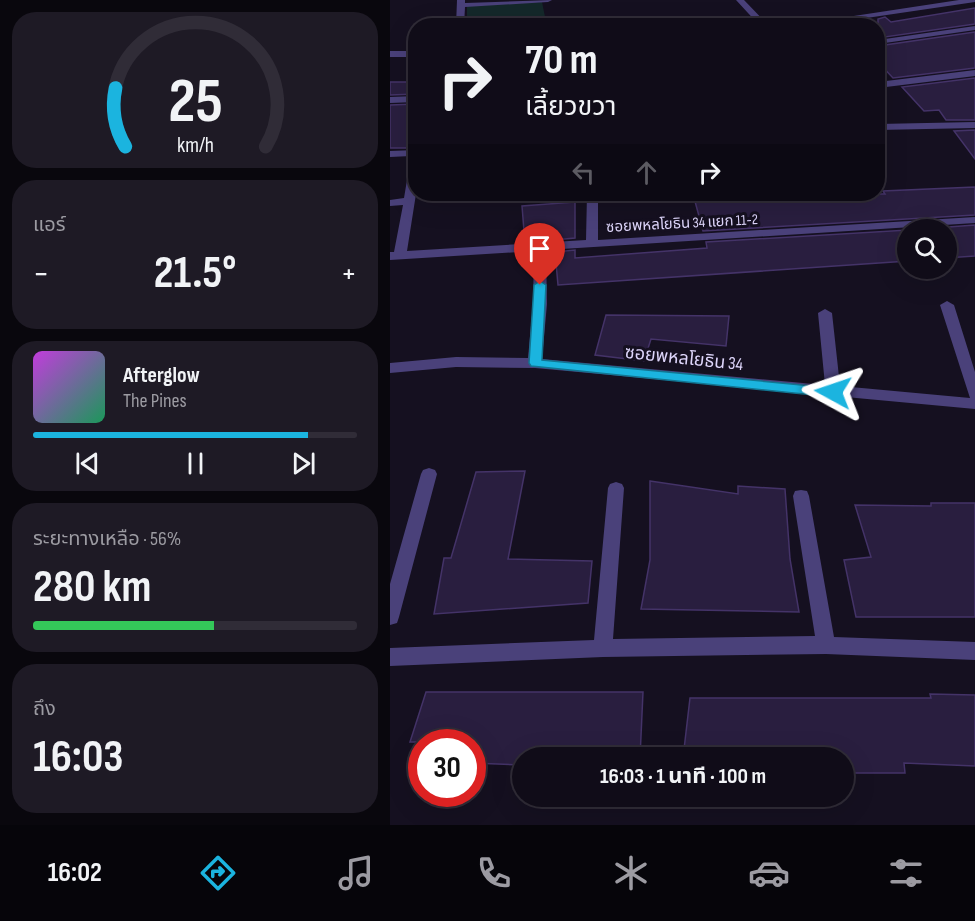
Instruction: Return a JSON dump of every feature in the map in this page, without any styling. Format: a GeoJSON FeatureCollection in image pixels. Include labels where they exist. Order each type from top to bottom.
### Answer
{"type":"FeatureCollection","features":[{"type":"Feature","properties":{"kind":"street"},"geometry":{"type":"LineString","coordinates":[[460,18],[461,2],[548,0]]}},
{"type":"Feature","properties":{"kind":"street"},"geometry":{"type":"LineString","coordinates":[[740,0],[757,18]]}},
{"type":"Feature","properties":{"kind":"street"},"geometry":{"type":"LineString","coordinates":[[848,18],[975,0]]}},
{"type":"Feature","properties":{"kind":"street"},"geometry":{"type":"LineString","coordinates":[[885,41],[975,28]]}},
{"type":"Feature","properties":{"kind":"street"},"geometry":{"type":"LineString","coordinates":[[390,54],[408,54]]}},
{"type":"Feature","properties":{"kind":"street"},"geometry":{"type":"LineString","coordinates":[[885,84],[975,73]]}},
{"type":"Feature","properties":{"kind":"street"},"geometry":{"type":"LineString","coordinates":[[390,100],[408,99]]}},
{"type":"Feature","properties":{"kind":"street"},"geometry":{"type":"LineString","coordinates":[[885,127],[975,125]]}},
{"type":"Feature","properties":{"kind":"street"},"geometry":{"type":"LineString","coordinates":[[390,154],[408,153]]}},
{"type":"Feature","properties":{"kind":"street"},"geometry":{"type":"LineString","coordinates":[[390,203],[408,201],[395,255]]}},
{"type":"Feature","properties":{"kind":"street"},"geometry":{"type":"LineString","coordinates":[[592,201],[592,243]]}},
{"type":"Feature","properties":{"kind":"street","name":"ซอยพหลโยธิน 34 แยก 11-2"},"geometry":{"type":"LineString","coordinates":[[395,255],[975,220]]}},
{"type":"Feature","properties":{"kind":"street"},"geometry":{"type":"LineString","coordinates":[[535,363],[540,304],[540,246]]}},
{"type":"Feature","properties":{"kind":"street"},"geometry":{"type":"LineString","coordinates":[[947,305],[975,395]]}},
{"type":"Feature","properties":{"kind":"street"},"geometry":{"type":"LineString","coordinates":[[825,313],[833,392]]}},
{"type":"Feature","properties":{"kind":"street","name":"ซอยพหลโยธิน 34"},"geometry":{"type":"LineString","coordinates":[[390,368],[456,362],[535,363],[975,404]]}},
{"type":"Feature","properties":{"kind":"street"},"geometry":{"type":"LineString","coordinates":[[390,617],[429,474]]}},
{"type":"Feature","properties":{"kind":"street"},"geometry":{"type":"LineString","coordinates":[[603,648],[616,488]]}},
{"type":"Feature","properties":{"kind":"street"},"geometry":{"type":"LineString","coordinates":[[801,496],[826,645]]}},
{"type":"Feature","properties":{"kind":"street"},"geometry":{"type":"LineString","coordinates":[[390,657],[603,648],[826,645],[975,651]]}},
{"type":"Feature","properties":{"kind":"green space"},"geometry":{"type":"Polygon","coordinates":[[[542,2],[545,18],[467,18],[467,6],[542,2]]]}},
{"type":"Feature","properties":{"kind":"building"},"geometry":{"type":"Polygon","coordinates":[[[975,8],[975,24],[885,37],[885,18],[882,18],[885,17],[891,22],[975,8]]]}},
{"type":"Feature","properties":{"kind":"building"},"geometry":{"type":"Polygon","coordinates":[[[975,32],[975,68],[893,78],[885,69],[885,45],[975,32]]]}},
{"type":"Feature","properties":{"kind":"building"},"geometry":{"type":"Polygon","coordinates":[[[975,78],[975,120],[946,120],[939,110],[924,111],[902,87],[975,78]]]}},
{"type":"Feature","properties":{"kind":"building"},"geometry":{"type":"Polygon","coordinates":[[[390,82],[408,82],[408,94],[390,95],[390,82]]]}},
{"type":"Feature","properties":{"kind":"building"},"geometry":{"type":"Polygon","coordinates":[[[408,104],[408,148],[390,148],[390,105],[408,104]]]}},
{"type":"Feature","properties":{"kind":"building"},"geometry":{"type":"Polygon","coordinates":[[[975,130],[975,159],[954,131],[975,130]]]}},
{"type":"Feature","properties":{"kind":"building"},"geometry":{"type":"Polygon","coordinates":[[[975,187],[975,215],[703,231],[695,201],[885,201],[885,191],[975,187]]]}},
{"type":"Feature","properties":{"kind":"building"},"geometry":{"type":"Polygon","coordinates":[[[575,202],[575,238],[554,240],[553,229],[524,231],[522,206],[575,202]]]}},
{"type":"Feature","properties":{"kind":"building"},"geometry":{"type":"Polygon","coordinates":[[[975,225],[975,256],[957,257],[957,226],[975,225]]]}},
{"type":"Feature","properties":{"kind":"building"},"geometry":{"type":"Polygon","coordinates":[[[897,231],[897,262],[558,285],[555,252],[575,250],[575,258],[707,248],[706,242],[897,231]]]}},
{"type":"Feature","properties":{"kind":"building"},"geometry":{"type":"Polygon","coordinates":[[[606,315],[729,316],[726,346],[651,339],[644,361],[595,355],[606,315]]]}},
{"type":"Feature","properties":{"kind":"building"},"geometry":{"type":"Polygon","coordinates":[[[525,471],[508,559],[592,561],[588,603],[434,614],[444,558],[451,558],[476,472],[525,471]]]}},
{"type":"Feature","properties":{"kind":"building"},"geometry":{"type":"Polygon","coordinates":[[[650,481],[738,494],[738,486],[785,489],[790,559],[799,612],[641,609],[650,560],[650,481]]]}},
{"type":"Feature","properties":{"kind":"building"},"geometry":{"type":"Polygon","coordinates":[[[931,503],[975,503],[975,617],[856,617],[844,560],[871,557],[855,505],[931,506],[931,503]]]}},
{"type":"Feature","properties":{"kind":"building"},"geometry":{"type":"Polygon","coordinates":[[[426,692],[643,692],[640,747],[512,747],[512,765],[486,764],[486,729],[414,729],[426,692]]]}},
{"type":"Feature","properties":{"kind":"building"},"geometry":{"type":"Polygon","coordinates":[[[930,694],[975,695],[975,766],[904,763],[905,773],[854,773],[854,747],[684,747],[690,698],[931,698],[930,694]]]}},
{"type":"Feature","properties":{"kind":"route"},"geometry":{"type":"LineString","coordinates":[[540,285],[535,363],[833,392]]}}]}
